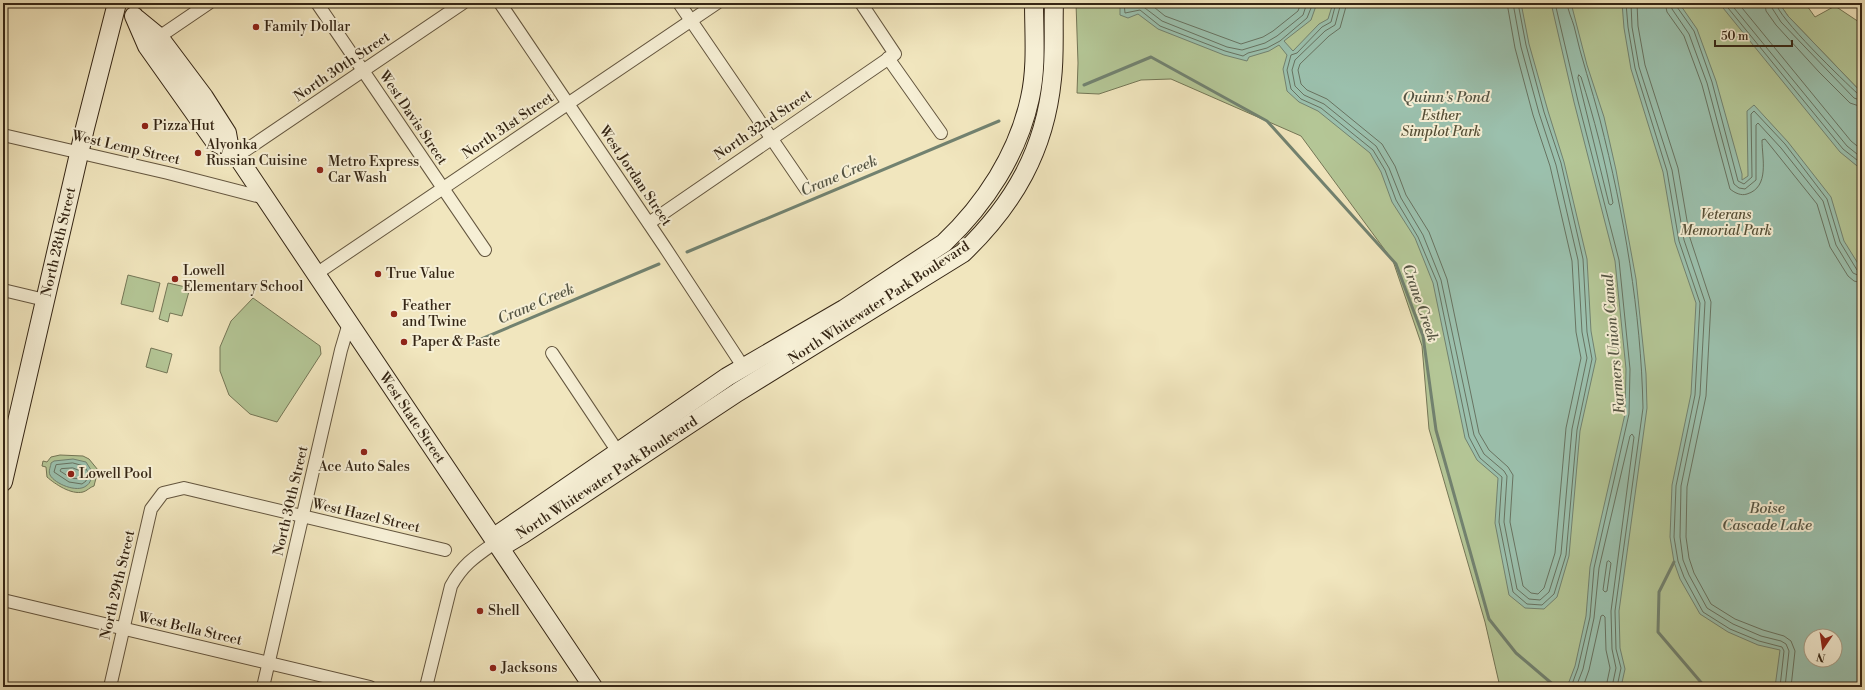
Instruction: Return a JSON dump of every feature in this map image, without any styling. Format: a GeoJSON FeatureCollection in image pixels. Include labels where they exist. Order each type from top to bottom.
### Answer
{"type":"FeatureCollection","features":[{"type":"Feature","properties":{"kind":"street","name":"North 28th Street"},"geometry":{"type":"LineString","coordinates":[[3,482],[8,446],[45,300],[110,24],[117,3]]}},
{"type":"Feature","properties":{"kind":"street"},"geometry":{"type":"LineString","coordinates":[[158,37],[209,3]]}},
{"type":"Feature","properties":{"kind":"street","name":"West Davis Street"},"geometry":{"type":"LineString","coordinates":[[317,3],[485,250]]}},
{"type":"Feature","properties":{"kind":"street","name":"North 30th Street"},"geometry":{"type":"LineString","coordinates":[[233,153],[363,70],[463,3]]}},
{"type":"Feature","properties":{"kind":"street","name":"West Jordan Street"},"geometry":{"type":"LineString","coordinates":[[500,3],[649,222],[744,368]]}},
{"type":"Feature","properties":{"kind":"street"},"geometry":{"type":"LineString","coordinates":[[679,3],[806,189]]}},
{"type":"Feature","properties":{"kind":"street","name":"North 31st Street"},"geometry":{"type":"LineString","coordinates":[[316,274],[717,3]]}},
{"type":"Feature","properties":{"kind":"street"},"geometry":{"type":"LineString","coordinates":[[861,3],[891,56],[941,134]]}},
{"type":"Feature","properties":{"kind":"street","name":"North Whitewater Park Boulevard"},"geometry":{"type":"LineString","coordinates":[[1034,3],[1035,47],[1030,97],[1011,152],[999,176],[977,208],[944,243],[844,309],[744,368],[618,452],[500,533],[496,542],[508,543],[738,392],[962,253],[981,235],[998,216],[1018,187],[1033,157],[1045,120],[1053,77],[1054,3]]}},
{"type":"Feature","properties":{"kind":"street","name":"West State Street"},"geometry":{"type":"LineString","coordinates":[[129,10],[158,37],[204,97],[227,133],[233,153],[265,198],[496,542],[589,684]]}},
{"type":"Feature","properties":{"kind":"street","name":"West State Street"},"geometry":{"type":"LineString","coordinates":[[129,10],[147,46],[215,142],[233,153]]}},
{"type":"Feature","properties":{"kind":"street","name":"North 32nd Street"},"geometry":{"type":"LineString","coordinates":[[649,222],[891,56]]}},
{"type":"Feature","properties":{"kind":"street","name":"West Lemp Street"},"geometry":{"type":"LineString","coordinates":[[3,135],[168,173],[265,198]]}},
{"type":"Feature","properties":{"kind":"street"},"geometry":{"type":"LineString","coordinates":[[3,290],[45,300]]}},
{"type":"Feature","properties":{"kind":"street","name":"North 30th Street"},"geometry":{"type":"LineString","coordinates":[[263,687],[341,350],[349,323]]}},
{"type":"Feature","properties":{"kind":"street"},"geometry":{"type":"LineString","coordinates":[[552,353],[618,452]]}},
{"type":"Feature","properties":{"kind":"street","name":"West Hazel Street"},"geometry":{"type":"LineString","coordinates":[[163,493],[184,488],[445,550]]}},
{"type":"Feature","properties":{"kind":"street","name":"North 29th Street"},"geometry":{"type":"LineString","coordinates":[[110,687],[151,509],[163,493]]}},
{"type":"Feature","properties":{"kind":"street"},"geometry":{"type":"LineString","coordinates":[[426,687],[451,586],[459,572],[470,561],[496,542]]}},
{"type":"Feature","properties":{"kind":"street","name":"West Bella Street"},"geometry":{"type":"LineString","coordinates":[[3,600],[124,630],[370,687]]}},
{"type":"Feature","properties":{"kind":"green space"},"geometry":{"type":"Polygon","coordinates":[[[1076,3],[1721,3],[1848,158],[1862,170],[1862,687],[1533,687],[1532,685],[1528,687],[1500,687],[1485,622],[1429,429],[1422,346],[1393,261],[1301,136],[1171,79],[1141,80],[1099,94],[1077,93],[1078,63],[1076,3]]]}},
{"type":"Feature","properties":{"kind":"green space"},"geometry":{"type":"Polygon","coordinates":[[[1779,3],[1805,3],[1815,17],[1835,6],[1862,24],[1862,93],[1788,16],[1779,3]]]}},
{"type":"Feature","properties":{"kind":"green space"},"geometry":{"type":"Polygon","coordinates":[[[128,275],[160,283],[153,312],[121,304],[128,275]]]}},
{"type":"Feature","properties":{"kind":"green space"},"geometry":{"type":"Polygon","coordinates":[[[168,283],[190,288],[182,316],[170,313],[168,322],[159,319],[168,283]]]}},
{"type":"Feature","properties":{"kind":"green space"},"geometry":{"type":"Polygon","coordinates":[[[253,298],[320,346],[321,354],[277,422],[250,414],[229,395],[220,371],[220,347],[231,321],[253,298]]]}},
{"type":"Feature","properties":{"kind":"green space"},"geometry":{"type":"Polygon","coordinates":[[[151,348],[172,354],[167,373],[146,367],[151,348]]]}},
{"type":"Feature","properties":{"kind":"green space","name":"Lowell Pool"},"geometry":{"type":"Polygon","coordinates":[[[60,455],[83,456],[89,459],[98,470],[94,486],[78,493],[59,486],[47,477],[46,467],[42,466],[43,461],[47,462],[51,457],[60,455]]]}},
{"type":"Feature","properties":{"kind":"water","name":"Quinn's Pond"},"geometry":{"type":"Polygon","coordinates":[[[1120,3],[1317,3],[1311,20],[1284,41],[1293,51],[1319,24],[1328,19],[1333,3],[1521,3],[1529,44],[1564,162],[1587,259],[1591,331],[1596,359],[1580,431],[1569,556],[1557,597],[1544,609],[1525,608],[1509,595],[1495,523],[1498,478],[1477,460],[1465,438],[1433,283],[1415,238],[1392,202],[1381,172],[1370,153],[1318,111],[1299,102],[1287,91],[1283,69],[1287,55],[1279,45],[1269,51],[1249,57],[1247,61],[1224,55],[1158,29],[1138,14],[1128,18],[1120,15],[1120,3]]]}},
{"type":"Feature","properties":{"kind":"water","name":"Farmers Union Canal"},"geometry":{"type":"Polygon","coordinates":[[[1551,3],[1571,3],[1587,65],[1604,117],[1616,170],[1636,279],[1646,374],[1647,408],[1619,611],[1620,648],[1625,669],[1621,687],[1567,687],[1575,666],[1586,616],[1590,567],[1625,414],[1626,369],[1615,261],[1574,102],[1551,3]]]}},
{"type":"Feature","properties":{"kind":"water","name":"Boise Cascade Lake"},"geometry":{"type":"Polygon","coordinates":[[[1622,3],[1679,3],[1697,29],[1716,81],[1742,174],[1742,180],[1748,176],[1747,111],[1754,105],[1788,142],[1831,197],[1844,241],[1862,270],[1862,687],[1775,687],[1780,650],[1758,645],[1728,632],[1700,614],[1680,579],[1674,562],[1670,537],[1672,485],[1691,394],[1696,303],[1675,242],[1663,172],[1631,69],[1624,28],[1622,3]]]}},
{"type":"Feature","properties":{"kind":"water"},"geometry":{"type":"Polygon","coordinates":[[[1719,3],[1779,3],[1788,16],[1862,93],[1862,170],[1840,152],[1719,3]]]}},
{"type":"Feature","properties":{"kind":"water","name":"Lowell Pool"},"geometry":{"type":"Polygon","coordinates":[[[73,459],[86,462],[93,473],[89,483],[82,488],[72,488],[56,482],[49,473],[51,463],[54,461],[73,459]]]}},
{"type":"Feature","properties":{"kind":"waterway","name":"Crane Creek"},"geometry":{"type":"LineString","coordinates":[[1084,85],[1151,57],[1267,121],[1396,264],[1423,336],[1436,430],[1489,619],[1516,653],[1556,687]]}},
{"type":"Feature","properties":{"kind":"waterway","name":"Crane Creek"},"geometry":{"type":"LineString","coordinates":[[687,252],[999,121]]}},
{"type":"Feature","properties":{"kind":"waterway","name":"Crane Creek"},"geometry":{"type":"LineString","coordinates":[[467,345],[659,264]]}},
{"type":"Feature","properties":{"kind":"waterway"},"geometry":{"type":"LineString","coordinates":[[1674,562],[1659,592],[1658,632],[1705,687]]}},
{"type":"Feature","properties":{"kind":"place","name":"Family Dollar"},"geometry":{"type":"Point","coordinates":[256,27]}},
{"type":"Feature","properties":{"kind":"place","name":"Pizza Hut"},"geometry":{"type":"Point","coordinates":[145,126]}},
{"type":"Feature","properties":{"kind":"place","name":"Alyonka Russian Cuisine"},"geometry":{"type":"Point","coordinates":[198,153]}},
{"type":"Feature","properties":{"kind":"place","name":"Metro Express Car Wash"},"geometry":{"type":"Point","coordinates":[320,170]}},
{"type":"Feature","properties":{"kind":"place","name":"True Value"},"geometry":{"type":"Point","coordinates":[378,274]}},
{"type":"Feature","properties":{"kind":"place","name":"Lowell Elementary School"},"geometry":{"type":"Point","coordinates":[175,279]}},
{"type":"Feature","properties":{"kind":"place","name":"Feather and Twine"},"geometry":{"type":"Point","coordinates":[394,314]}},
{"type":"Feature","properties":{"kind":"place","name":"Paper & Paste"},"geometry":{"type":"Point","coordinates":[404,342]}},
{"type":"Feature","properties":{"kind":"place","name":"Ace Auto Sales"},"geometry":{"type":"Point","coordinates":[364,452]}},
{"type":"Feature","properties":{"kind":"place","name":"Lowell Pool"},"geometry":{"type":"Point","coordinates":[71,474]}},
{"type":"Feature","properties":{"kind":"place","name":"Shell"},"geometry":{"type":"Point","coordinates":[480,611]}},
{"type":"Feature","properties":{"kind":"place","name":"Jacksons"},"geometry":{"type":"Point","coordinates":[493,668]}},
{"type":"Feature","properties":{"kind":"park label","name":"Esther Simplot Park"},"geometry":{"type":"Point","coordinates":[1441,124]}},
{"type":"Feature","properties":{"kind":"park label","name":"Veterans Memorial Park"},"geometry":{"type":"Point","coordinates":[1726,224]}}]}
